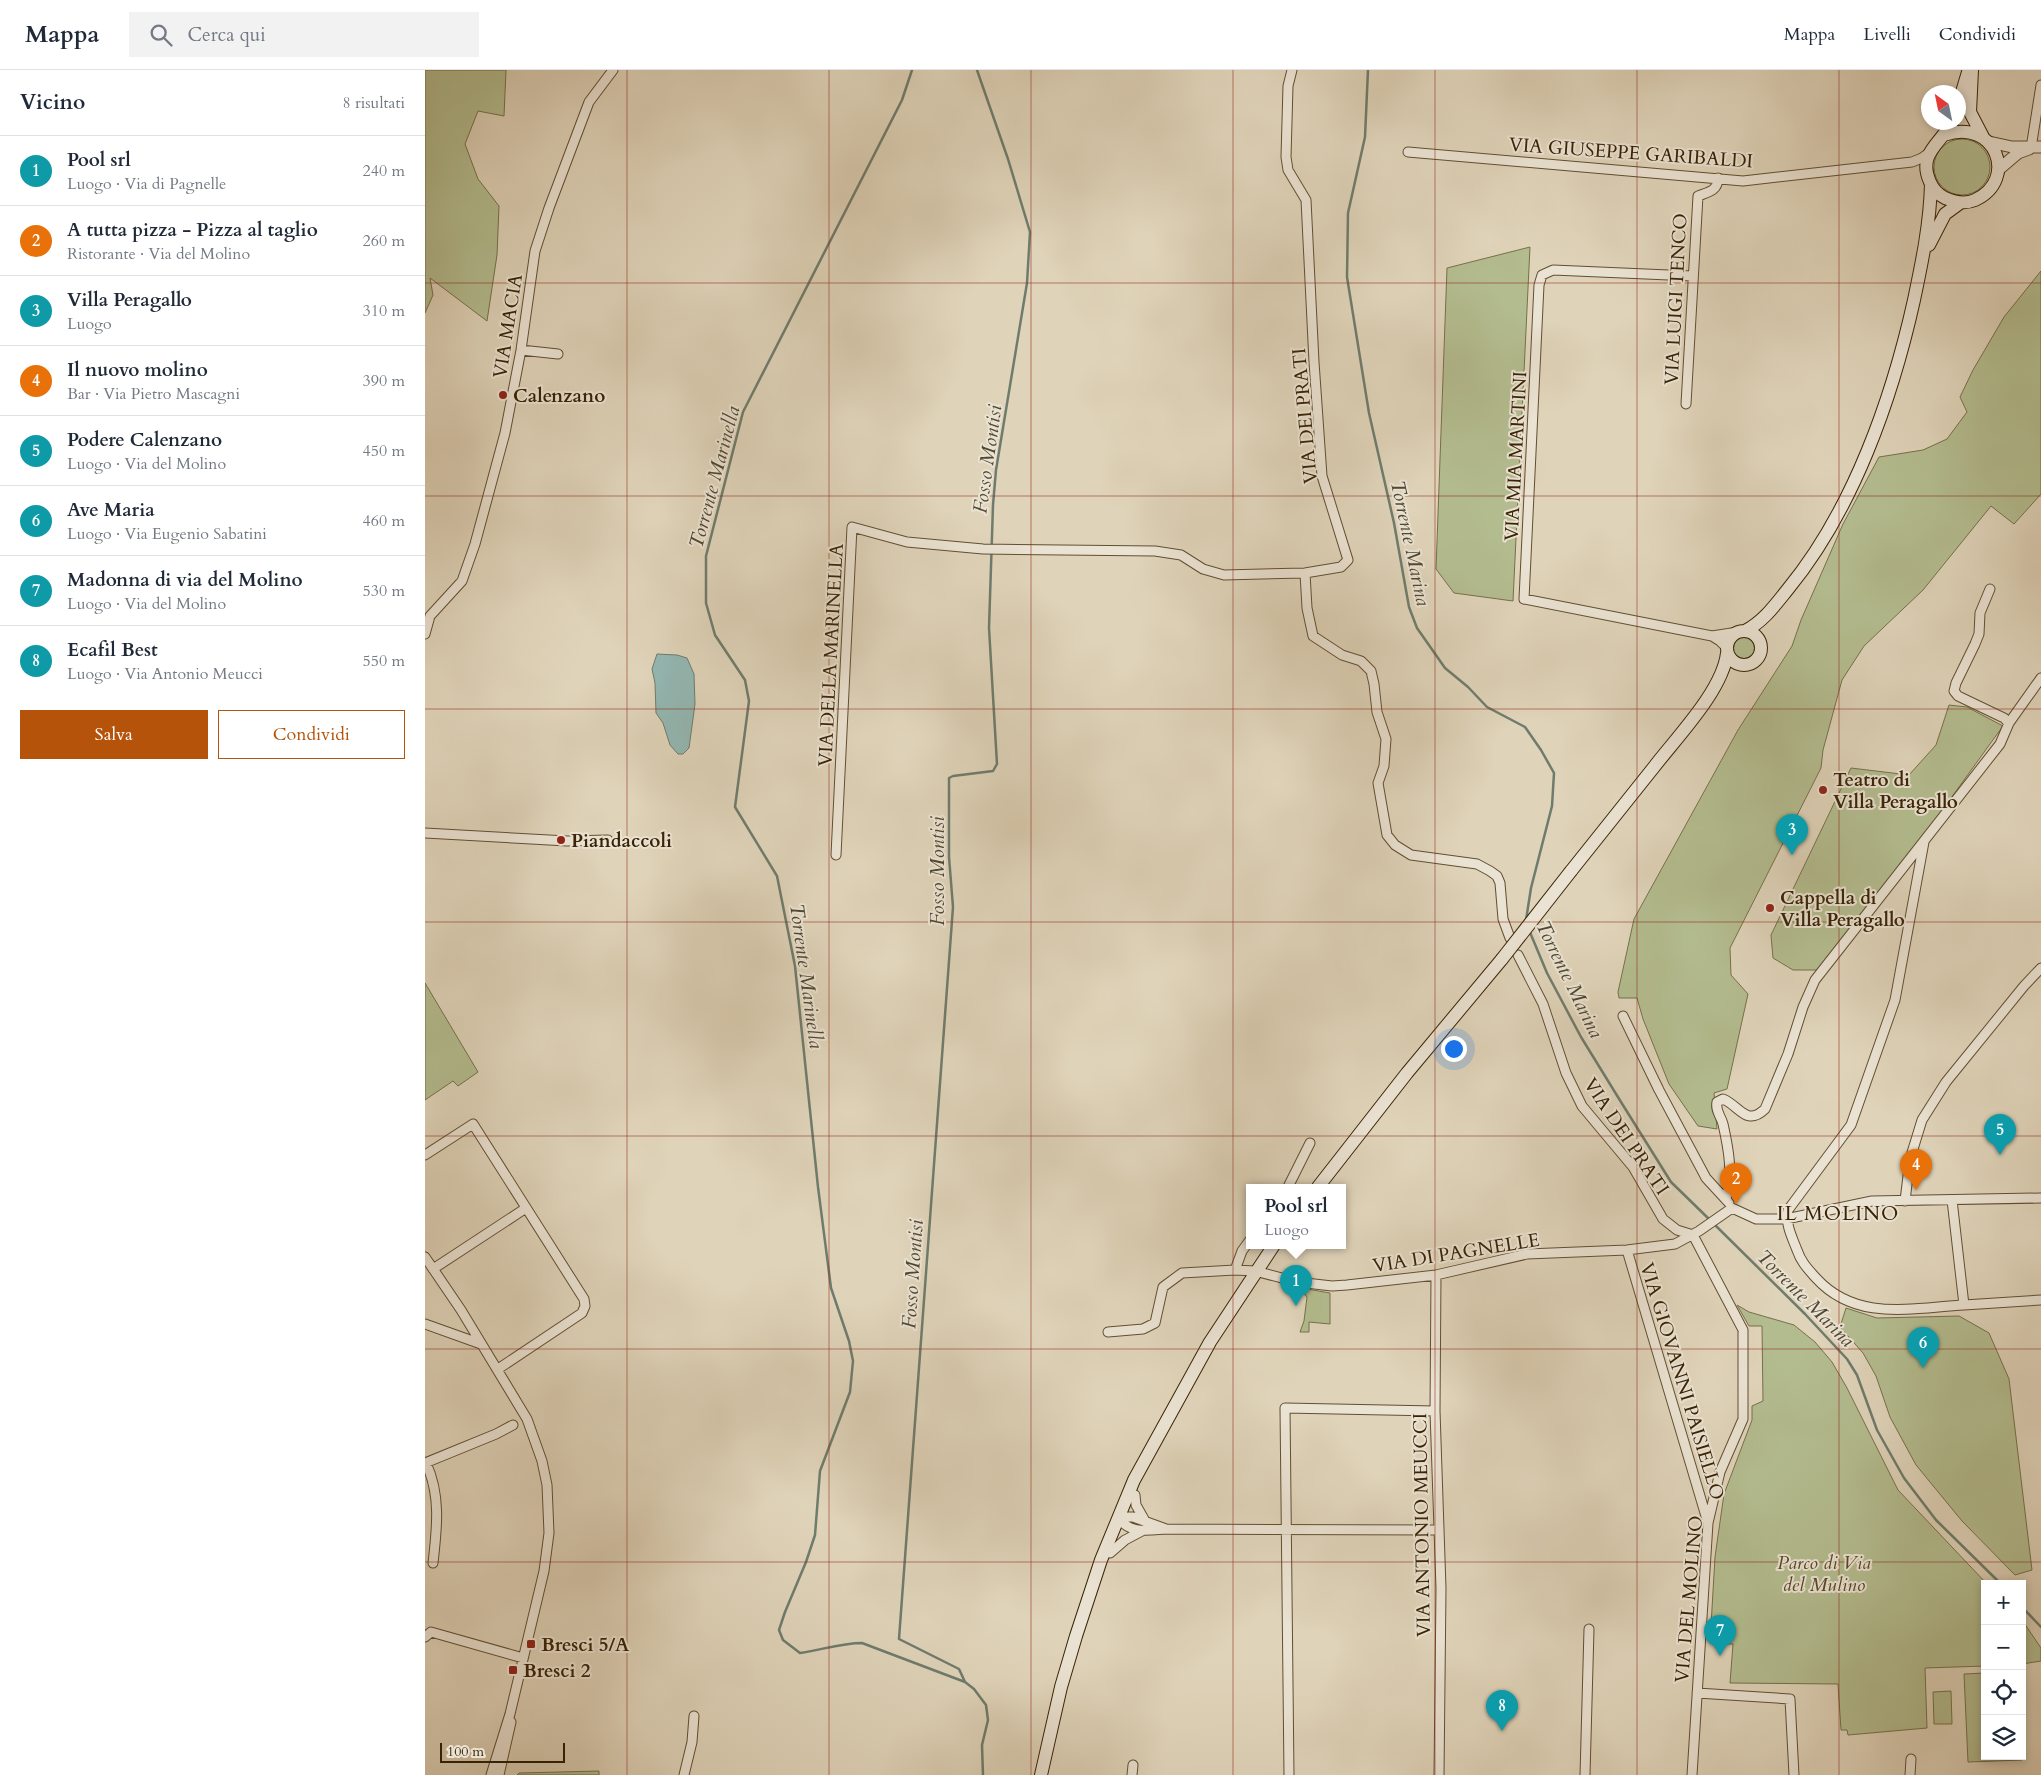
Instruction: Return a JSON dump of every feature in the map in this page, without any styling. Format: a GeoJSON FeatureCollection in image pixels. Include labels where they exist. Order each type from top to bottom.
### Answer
{"type":"FeatureCollection","features":[{"type":"Feature","properties":{"kind":"main road"},"geometry":{"type":"LineString","coordinates":[[1965,85],[1971,70]]}},
{"type":"Feature","properties":{"kind":"main road"},"geometry":{"type":"LineString","coordinates":[[1929,180],[1937,193],[1960,203],[1974,201],[1987,192],[1996,180],[1998,170],[1995,152],[1970,112],[1971,70]]}},
{"type":"Feature","properties":{"kind":"main road"},"geometry":{"type":"LineString","coordinates":[[1321,1184],[1413,1066],[1502,959],[1700,707],[1720,678],[1726,663],[1730,638],[1763,619],[1806,567],[1860,467],[1885,405],[1908,327],[1924,257],[1930,208],[1927,163],[1929,153],[1947,130]]}},
{"type":"Feature","properties":{"kind":"main road"},"geometry":{"type":"LineString","coordinates":[[1944,135],[1966,131],[1986,140]]}},
{"type":"Feature","properties":{"kind":"main road"},"geometry":{"type":"LineString","coordinates":[[1924,257],[1945,214],[1960,203]]}},
{"type":"Feature","properties":{"kind":"main road"},"geometry":{"type":"LineString","coordinates":[[1720,678],[1742,665],[1751,663],[1758,657],[1760,630],[1763,619]]}},
{"type":"Feature","properties":{"kind":"main road"},"geometry":{"type":"LineString","coordinates":[[1741,631],[1755,635],[1760,643]]}},
{"type":"Feature","properties":{"kind":"main road"},"geometry":{"type":"LineString","coordinates":[[1727,650],[1732,661],[1742,665]]}},
{"type":"Feature","properties":{"kind":"main road"},"geometry":{"type":"LineString","coordinates":[[1094,1586],[1110,1553],[1123,1519],[1134,1480],[1210,1342],[1255,1270],[1271,1249]]}},
{"type":"Feature","properties":{"kind":"main road"},"geometry":{"type":"LineString","coordinates":[[1041,1775],[1061,1687],[1101,1560],[1135,1495],[1151,1451]]}},
{"type":"Feature","properties":{"kind":"street","name":"VIA MACIA"},"geometry":{"type":"LineString","coordinates":[[425,634],[430,616],[462,581],[475,544],[505,432],[521,350],[535,251],[589,102],[613,70]]}},
{"type":"Feature","properties":{"kind":"street","name":"VIA DEI PRATI"},"geometry":{"type":"LineString","coordinates":[[1292,70],[1288,86],[1287,170],[1306,200],[1322,476],[1348,560],[1341,568],[1305,573]]}},
{"type":"Feature","properties":{"kind":"street"},"geometry":{"type":"LineString","coordinates":[[2036,147],[2041,85]]}},
{"type":"Feature","properties":{"kind":"street"},"geometry":{"type":"LineString","coordinates":[[1986,140],[2012,147],[2036,147]]}},
{"type":"Feature","properties":{"kind":"street"},"geometry":{"type":"LineString","coordinates":[[1998,170],[2018,153],[2036,147]]}},
{"type":"Feature","properties":{"kind":"street","name":"VIA GIUSEPPE GARIBALDI"},"geometry":{"type":"LineString","coordinates":[[1407,152],[1743,181],[1912,162],[1929,153]]}},
{"type":"Feature","properties":{"kind":"street"},"geometry":{"type":"LineString","coordinates":[[1912,162],[1918,164],[1929,180]]}},
{"type":"Feature","properties":{"kind":"street","name":"VIA LUIGI TENCO"},"geometry":{"type":"LineString","coordinates":[[1686,404],[1698,196],[1714,189],[1717,186],[1717,178]]}},
{"type":"Feature","properties":{"kind":"street","name":"VIA MIA MARTINI"},"geometry":{"type":"LineString","coordinates":[[1692,276],[1553,270],[1542,274],[1539,285],[1524,599],[1712,636],[1720,641],[1727,650]]}},
{"type":"Feature","properties":{"kind":"street"},"geometry":{"type":"LineString","coordinates":[[521,350],[558,354]]}},
{"type":"Feature","properties":{"kind":"street","name":"VIA DELLA MARINELLA"},"geometry":{"type":"LineString","coordinates":[[836,855],[852,528],[907,542],[983,549],[1155,551],[1181,556],[1203,569],[1224,575],[1305,573]]}},
{"type":"Feature","properties":{"kind":"street"},"geometry":{"type":"LineString","coordinates":[[1305,573],[1307,608],[1313,636],[1342,655],[1361,662],[1371,671],[1377,712],[1386,739],[1383,766],[1378,783],[1387,835],[1395,845],[1411,855],[1477,864],[1497,876],[1500,883],[1503,919],[1509,938]]}},
{"type":"Feature","properties":{"kind":"street"},"geometry":{"type":"LineString","coordinates":[[1990,589],[1980,613],[1979,634],[1956,683],[1955,691],[1958,696],[2005,718],[2009,723]]}},
{"type":"Feature","properties":{"kind":"street","name":"VIA MIA MARTINI"},"geometry":{"type":"LineString","coordinates":[[1712,636],[1741,631]]}},
{"type":"Feature","properties":{"kind":"street"},"geometry":{"type":"LineString","coordinates":[[1696,1233],[1728,1207],[1731,1180],[1729,1153],[1722,1120],[1717,1112],[1717,1102],[1723,1099],[1728,1101],[1738,1110],[1752,1117],[1758,1116],[1765,1109],[1788,1054],[1803,1007],[1815,980],[2000,744],[2009,723],[2041,678]]}},
{"type":"Feature","properties":{"kind":"street"},"geometry":{"type":"LineString","coordinates":[[425,832],[567,841],[608,840]]}},
{"type":"Feature","properties":{"kind":"street"},"geometry":{"type":"LineString","coordinates":[[1924,842],[1895,1000],[1851,1125],[1788,1210],[1786,1219],[1801,1261],[1823,1285],[1848,1302],[1884,1310],[2041,1300]]}},
{"type":"Feature","properties":{"kind":"street","name":"VIA DEI PRATI"},"geometry":{"type":"LineString","coordinates":[[1517,955],[1543,1004],[1566,1073],[1582,1106],[1633,1167],[1663,1219],[1677,1230],[1696,1233]]}},
{"type":"Feature","properties":{"kind":"street"},"geometry":{"type":"LineString","coordinates":[[1905,1201],[1910,1159],[1922,1120],[1946,1082],[2024,986],[2041,968]]}},
{"type":"Feature","properties":{"kind":"street"},"geometry":{"type":"LineString","coordinates":[[1623,1016],[1659,1090],[1706,1178],[1728,1207],[1756,1219],[1786,1219],[1872,1201],[2041,1198]]}},
{"type":"Feature","properties":{"kind":"street"},"geometry":{"type":"LineString","coordinates":[[425,1155],[473,1124],[584,1299],[585,1306],[582,1312],[498,1370]]}},
{"type":"Feature","properties":{"kind":"street"},"geometry":{"type":"LineString","coordinates":[[1288,1184],[1309,1143]]}},
{"type":"Feature","properties":{"kind":"street"},"geometry":{"type":"LineString","coordinates":[[1952,1200],[1964,1305]]}},
{"type":"Feature","properties":{"kind":"street"},"geometry":{"type":"LineString","coordinates":[[433,1270],[526,1208]]}},
{"type":"Feature","properties":{"kind":"street","name":"VIA DI PAGNELLE"},"geometry":{"type":"LineString","coordinates":[[1108,1332],[1143,1329],[1155,1323],[1163,1287],[1182,1273],[1255,1270],[1297,1282],[1332,1286],[1436,1275],[1527,1254],[1627,1250],[1675,1244],[1696,1233]]}},
{"type":"Feature","properties":{"kind":"street","name":"VIA DEL MOLINO"},"geometry":{"type":"LineString","coordinates":[[1692,1775],[1708,1523],[1721,1472],[1743,1419],[1743,1330],[1696,1233]]}},
{"type":"Feature","properties":{"kind":"street"},"geometry":{"type":"LineString","coordinates":[[1235,1270],[1246,1246]]}},
{"type":"Feature","properties":{"kind":"street","name":"VIA GIOVANNI PAISIELLO"},"geometry":{"type":"LineString","coordinates":[[1627,1250],[1708,1523]]}},
{"type":"Feature","properties":{"kind":"street"},"geometry":{"type":"LineString","coordinates":[[425,1256],[527,1419],[542,1462],[548,1502],[547,1552],[510,1714],[491,1775]]}},
{"type":"Feature","properties":{"kind":"street","name":"VIA ANTONIO MEUCCI"},"geometry":{"type":"LineString","coordinates":[[1436,1275],[1435,1411],[1437,1530],[1441,1588],[1439,1775]]}},
{"type":"Feature","properties":{"kind":"street"},"geometry":{"type":"LineString","coordinates":[[425,1324],[481,1344]]}},
{"type":"Feature","properties":{"kind":"street"},"geometry":{"type":"LineString","coordinates":[[1289,1775],[1285,1408],[1435,1411]]}},
{"type":"Feature","properties":{"kind":"street"},"geometry":{"type":"LineString","coordinates":[[433,1563],[437,1522],[437,1496],[431,1475],[425,1463],[496,1434],[513,1425]]}},
{"type":"Feature","properties":{"kind":"street"},"geometry":{"type":"LineString","coordinates":[[1135,1495],[1136,1505],[1145,1521]]}},
{"type":"Feature","properties":{"kind":"street"},"geometry":{"type":"LineString","coordinates":[[1123,1519],[1145,1521],[1166,1529]]}},
{"type":"Feature","properties":{"kind":"street"},"geometry":{"type":"LineString","coordinates":[[1123,1519],[1142,1531]]}},
{"type":"Feature","properties":{"kind":"street"},"geometry":{"type":"LineString","coordinates":[[1110,1553],[1119,1544],[1142,1531],[1166,1529],[1437,1530]]}},
{"type":"Feature","properties":{"kind":"street"},"geometry":{"type":"LineString","coordinates":[[1585,1775],[1589,1629]]}},
{"type":"Feature","properties":{"kind":"street"},"geometry":{"type":"LineString","coordinates":[[425,1636],[431,1632],[523,1658]]}},
{"type":"Feature","properties":{"kind":"street"},"geometry":{"type":"LineString","coordinates":[[1697,1692],[1790,1699],[1794,1775]]}},
{"type":"Feature","properties":{"kind":"street"},"geometry":{"type":"LineString","coordinates":[[499,1775],[509,1736],[510,1714]]}},
{"type":"Feature","properties":{"kind":"street"},"geometry":{"type":"LineString","coordinates":[[685,1775],[692,1742],[694,1716]]}},
{"type":"Feature","properties":{"kind":"street"},"geometry":{"type":"LineString","coordinates":[[1910,1775],[1911,1760]]}},
{"type":"Feature","properties":{"kind":"green space"},"geometry":{"type":"Polygon","coordinates":[[[425,70],[506,70],[504,116],[478,111],[465,144],[478,179],[499,206],[497,255],[487,321],[430,278],[433,295],[425,313],[425,70]]]}},
{"type":"Feature","properties":{"kind":"green space"},"geometry":{"type":"Polygon","coordinates":[[[1956,139],[1968,139],[1982,147],[1990,161],[1988,178],[1982,187],[1968,195],[1956,195],[1946,190],[1939,183],[1934,173],[1934,161],[1939,151],[1946,144],[1956,139]]]}},
{"type":"Feature","properties":{"kind":"green space"},"geometry":{"type":"Polygon","coordinates":[[[1530,247],[1513,601],[1454,593],[1436,569],[1447,268],[1530,247]]]}},
{"type":"Feature","properties":{"kind":"green space"},"geometry":{"type":"Polygon","coordinates":[[[2041,271],[2041,494],[2014,524],[1991,506],[1923,590],[1864,646],[1842,680],[1823,750],[1821,768],[1730,948],[1731,975],[1748,994],[1727,1089],[1714,1093],[1717,1129],[1698,1126],[1669,1084],[1643,1019],[1637,998],[1619,998],[1618,992],[1634,919],[1738,730],[1792,646],[1801,620],[1843,524],[1879,457],[1923,450],[1947,439],[1967,412],[1960,397],[1973,370],[2004,317],[2041,271]]]}},
{"type":"Feature","properties":{"kind":"green space"},"geometry":{"type":"Polygon","coordinates":[[[1744,635],[1753,639],[1757,648],[1753,657],[1744,661],[1735,657],[1731,648],[1735,639],[1744,635]]]}},
{"type":"Feature","properties":{"kind":"green space"},"geometry":{"type":"Polygon","coordinates":[[[1949,705],[1967,707],[2003,726],[1938,816],[1817,970],[1793,970],[1773,958],[1771,935],[1851,768],[1909,775],[1936,745],[1949,705]]]}},
{"type":"Feature","properties":{"kind":"green space"},"geometry":{"type":"Polygon","coordinates":[[[425,983],[478,1072],[458,1086],[453,1081],[425,1100],[425,983]]]}},
{"type":"Feature","properties":{"kind":"green space"},"geometry":{"type":"Polygon","coordinates":[[[1284,1285],[1330,1293],[1330,1324],[1309,1322],[1309,1332],[1300,1332],[1304,1321],[1307,1297],[1301,1290],[1291,1293],[1283,1288],[1284,1285]]]}},
{"type":"Feature","properties":{"kind":"green space","name":"Parco di Via del Mulino"},"geometry":{"type":"Polygon","coordinates":[[[1737,1305],[1749,1312],[1794,1325],[1815,1342],[1832,1362],[1847,1388],[1898,1490],[1983,1580],[1981,1580],[1981,1666],[1925,1668],[1927,1728],[1848,1735],[1847,1730],[1841,1730],[1838,1684],[1730,1683],[1733,1644],[1710,1643],[1715,1557],[1724,1494],[1752,1420],[1752,1406],[1763,1401],[1762,1326],[1749,1326],[1737,1305]]]}},
{"type":"Feature","properties":{"kind":"green space"},"geometry":{"type":"Polygon","coordinates":[[[1846,1308],[1877,1318],[1959,1316],[1989,1333],[2009,1379],[2032,1570],[2015,1575],[1962,1521],[1916,1465],[1890,1417],[1876,1376],[1863,1353],[1840,1327],[1846,1308]]]}},
{"type":"Feature","properties":{"kind":"green space"},"geometry":{"type":"Polygon","coordinates":[[[2026,1626],[2041,1648],[2041,1661],[2026,1663],[2026,1626]]]}},
{"type":"Feature","properties":{"kind":"green space"},"geometry":{"type":"Polygon","coordinates":[[[1981,1673],[1981,1760],[2022,1760],[1968,1762],[1964,1674],[1981,1673]]]}},
{"type":"Feature","properties":{"kind":"green space"},"geometry":{"type":"Polygon","coordinates":[[[1951,1691],[1952,1724],[1934,1724],[1933,1692],[1951,1691]]]}},
{"type":"Feature","properties":{"kind":"green space"},"geometry":{"type":"Polygon","coordinates":[[[599,1771],[599,1775],[517,1775],[519,1773],[599,1771]]]}},
{"type":"Feature","properties":{"kind":"water"},"geometry":{"type":"Polygon","coordinates":[[[657,654],[677,655],[687,658],[694,674],[695,704],[689,748],[683,754],[678,754],[670,745],[663,723],[656,713],[655,683],[652,669],[657,654]]]}},
{"type":"Feature","properties":{"kind":"waterway","name":"Torrente Marinella"},"geometry":{"type":"LineString","coordinates":[[912,70],[902,100],[743,412],[706,556],[706,603],[715,635],[745,680],[749,701],[735,807],[777,876],[795,966],[818,1187],[831,1288],[849,1341],[853,1361],[850,1392],[820,1471],[815,1535],[779,1630],[783,1640],[800,1653],[839,1645],[862,1643],[965,1682],[974,1689],[986,1705],[988,1720],[982,1745],[983,1775]]}},
{"type":"Feature","properties":{"kind":"waterway","name":"Fosso Montisi"},"geometry":{"type":"LineString","coordinates":[[965,1682],[959,1669],[899,1639],[953,907],[949,857],[949,778],[993,771],[997,764],[989,628],[993,505],[996,470],[1027,283],[1030,232],[1008,159],[977,70]]}},
{"type":"Feature","properties":{"kind":"waterway","name":"Torrente Marina"},"geometry":{"type":"LineString","coordinates":[[1368,70],[1365,137],[1348,213],[1347,277],[1369,413],[1394,523],[1409,607],[1417,628],[1445,668],[1468,687],[1487,707],[1525,727],[1554,773],[1552,806],[1531,888],[1526,920]]}},
{"type":"Feature","properties":{"kind":"waterway","name":"Torrente Marina"},"geometry":{"type":"LineString","coordinates":[[1529,930],[1547,973],[1581,1037],[1621,1102],[1671,1182],[1710,1220]]}},
{"type":"Feature","properties":{"kind":"waterway","name":"Torrente Marina"},"geometry":{"type":"LineString","coordinates":[[1714,1224],[1805,1314],[1847,1359],[1857,1375],[1877,1430],[1904,1478],[1936,1520],[1997,1580]]}},
{"type":"Feature","properties":{"kind":"waterway","name":"Torrente Marina"},"geometry":{"type":"LineString","coordinates":[[2026,1611],[2041,1627]]}},
{"type":"Feature","properties":{"kind":"place","name":"Calenzano"},"geometry":{"type":"Point","coordinates":[503,395]}},
{"type":"Feature","properties":{"kind":"place","name":"Teatro di Villa Peragallo"},"geometry":{"type":"Point","coordinates":[1823,790]}},
{"type":"Feature","properties":{"kind":"place","name":"Piandaccoli"},"geometry":{"type":"Point","coordinates":[561,840]}},
{"type":"Feature","properties":{"kind":"place","name":"Villa Peragallo"},"geometry":{"type":"Point","coordinates":[1792,855]}},
{"type":"Feature","properties":{"kind":"place","name":"Cappella di Villa Peragallo"},"geometry":{"type":"Point","coordinates":[1770,908]}},
{"type":"Feature","properties":{"kind":"place","name":"Podere Calenzano"},"geometry":{"type":"Point","coordinates":[2000,1155]}},
{"type":"Feature","properties":{"kind":"place","name":"Il nuovo molino"},"geometry":{"type":"Point","coordinates":[1916,1190]}},
{"type":"Feature","properties":{"kind":"place","name":"A tutta pizza - Pizza al taglio"},"geometry":{"type":"Point","coordinates":[1736,1204]}},
{"type":"Feature","properties":{"kind":"place","name":"Pool srl"},"geometry":{"type":"Point","coordinates":[1296,1306]}},
{"type":"Feature","properties":{"kind":"place","name":"Ave Maria"},"geometry":{"type":"Point","coordinates":[1923,1368]}},
{"type":"Feature","properties":{"kind":"place","name":"Bresci 5/A"},"geometry":{"type":"Point","coordinates":[531,1644]}},
{"type":"Feature","properties":{"kind":"place","name":"Madonna di via del Molino"},"geometry":{"type":"Point","coordinates":[1720,1656]}},
{"type":"Feature","properties":{"kind":"place","name":"Bresci 2"},"geometry":{"type":"Point","coordinates":[513,1670]}},
{"type":"Feature","properties":{"kind":"place","name":"Ecafil Best"},"geometry":{"type":"Point","coordinates":[1502,1731]}},
{"type":"Feature","properties":{"kind":"district","name":"IL MOLINO"},"geometry":{"type":"Point","coordinates":[1838,1213]}}]}
